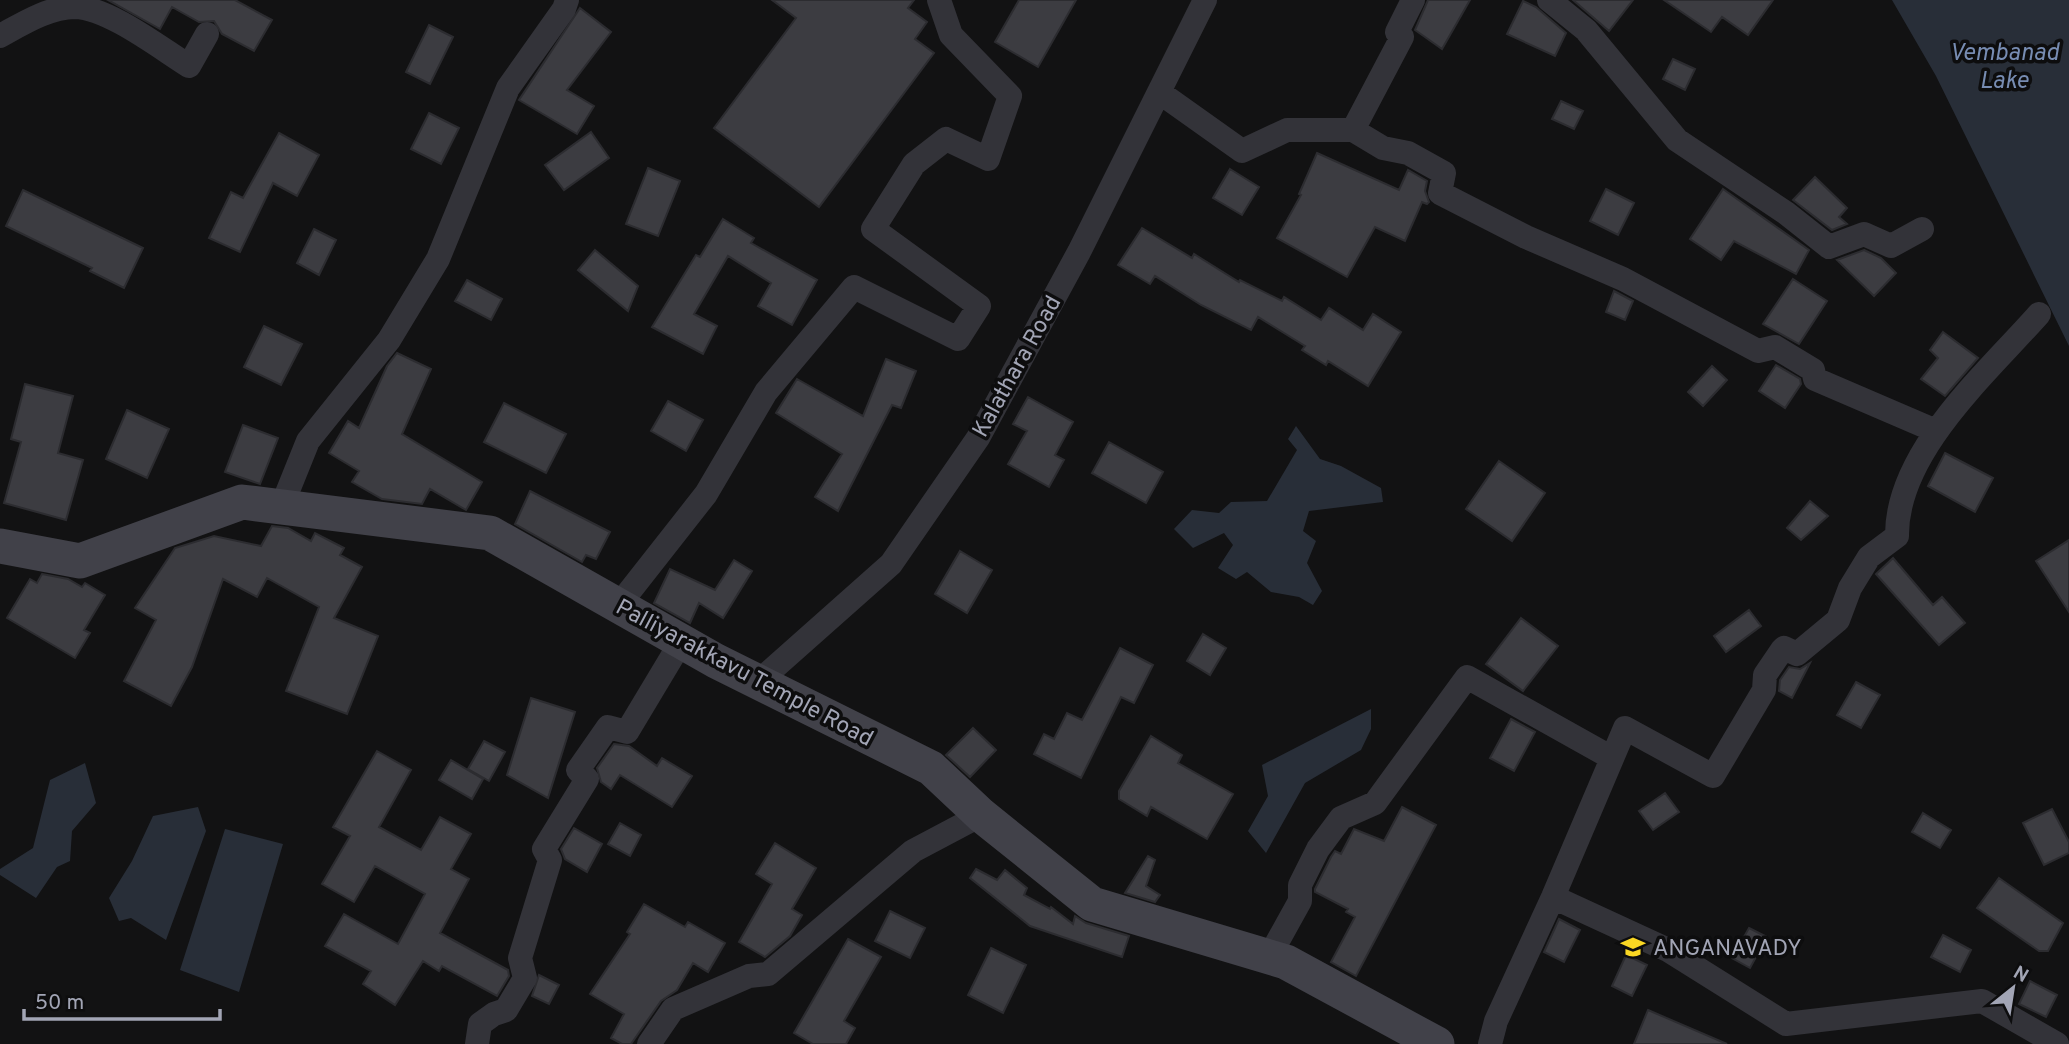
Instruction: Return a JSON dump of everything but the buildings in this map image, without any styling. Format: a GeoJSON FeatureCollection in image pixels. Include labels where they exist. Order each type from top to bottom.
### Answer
{"type":"FeatureCollection","features":[{"type":"Feature","properties":{"kind":"street"},"geometry":{"type":"LineString","coordinates":[[281,508],[308,441],[389,340],[438,259],[508,88],[564,9],[567,0]]}},
{"type":"Feature","properties":{"kind":"street"},"geometry":{"type":"LineString","coordinates":[[618,606],[706,494],[766,392],[854,287],[958,339],[979,306],[873,229],[914,164],[946,139],[988,159],[1010,96],[951,35],[939,0]]}},
{"type":"Feature","properties":{"kind":"street","name":"Kalathara Road"},"geometry":{"type":"LineString","coordinates":[[758,682],[891,564],[978,438],[1079,252],[1205,0]]}},
{"type":"Feature","properties":{"kind":"street"},"geometry":{"type":"LineString","coordinates":[[1353,130],[1402,37],[1397,32],[1413,0]]}},
{"type":"Feature","properties":{"kind":"street"},"geometry":{"type":"LineString","coordinates":[[1549,0],[1586,30],[1677,140],[1786,213],[1829,247],[1864,234],[1891,246],[1922,229]]}},
{"type":"Feature","properties":{"kind":"street"},"geometry":{"type":"LineString","coordinates":[[0,36],[29,20],[73,7],[96,11],[189,66],[207,34]]}},
{"type":"Feature","properties":{"kind":"street"},"geometry":{"type":"LineString","coordinates":[[1159,92],[1242,151],[1287,130],[1353,130],[1383,148],[1408,153],[1444,173],[1440,193],[1513,231],[1623,279],[1758,351],[1776,347],[1813,370],[1815,379],[1936,431]]}},
{"type":"Feature","properties":{"kind":"street"},"geometry":{"type":"LineString","coordinates":[[1490,1044],[1496,1021],[1553,897],[1625,728],[1713,776],[1764,690],[1765,675],[1784,648],[1797,653],[1838,620],[1850,588],[1869,557],[1897,536],[1896,519],[1903,489],[1936,431],[2039,314]]}},
{"type":"Feature","properties":{"kind":"street","name":"Palliyarakkavu Temple Road"},"geometry":{"type":"LineString","coordinates":[[0,546],[80,561],[242,502],[490,533],[681,642],[930,768],[981,815],[1092,904],[1286,962],[1437,1044]]}},
{"type":"Feature","properties":{"kind":"street"},"geometry":{"type":"LineString","coordinates":[[477,1044],[480,1024],[494,1014],[506,1010],[525,978],[520,958],[550,860],[544,849],[587,779],[578,770],[608,727],[627,732],[681,642]]}},
{"type":"Feature","properties":{"kind":"street"},"geometry":{"type":"LineString","coordinates":[[1269,957],[1300,901],[1300,885],[1318,849],[1341,818],[1375,803],[1467,677],[1612,758]]}},
{"type":"Feature","properties":{"kind":"street"},"geometry":{"type":"LineString","coordinates":[[649,1044],[673,1009],[749,976],[768,974],[913,851],[981,815]]}},
{"type":"Feature","properties":{"kind":"street"},"geometry":{"type":"LineString","coordinates":[[1553,897],[1668,950],[1786,1024],[1982,1001],[2057,1044]]}},
{"type":"Feature","properties":{"kind":"water","name":"Vembanad Lake"},"geometry":{"type":"Polygon","coordinates":[[[1892,0],[2069,0],[2069,346],[1936,76],[1892,0]]]}},
{"type":"Feature","properties":{"kind":"water"},"geometry":{"type":"Polygon","coordinates":[[[1296,426],[1320,459],[1341,466],[1381,488],[1383,502],[1309,511],[1303,531],[1316,541],[1307,563],[1322,591],[1313,605],[1299,597],[1271,592],[1247,572],[1236,579],[1218,568],[1233,545],[1224,533],[1193,548],[1174,529],[1192,510],[1219,513],[1231,502],[1267,501],[1297,450],[1288,439],[1296,426]]]}},
{"type":"Feature","properties":{"kind":"water"},"geometry":{"type":"Polygon","coordinates":[[[1371,709],[1371,729],[1361,750],[1305,783],[1266,853],[1248,831],[1268,796],[1262,765],[1371,709]]]}},
{"type":"Feature","properties":{"kind":"water"},"geometry":{"type":"Polygon","coordinates":[[[85,763],[96,803],[72,831],[70,861],[57,867],[36,898],[0,875],[0,869],[33,848],[50,780],[85,763]]]}},
{"type":"Feature","properties":{"kind":"water"},"geometry":{"type":"Polygon","coordinates":[[[198,807],[206,831],[166,940],[131,918],[119,921],[109,898],[132,861],[153,816],[198,807]]]}},
{"type":"Feature","properties":{"kind":"water"},"geometry":{"type":"Polygon","coordinates":[[[225,829],[283,844],[239,992],[180,970],[225,829]]]}},
{"type":"Feature","properties":{"kind":"place","name":"ANGANAVADY"},"geometry":{"type":"Point","coordinates":[1633,947]}}]}
